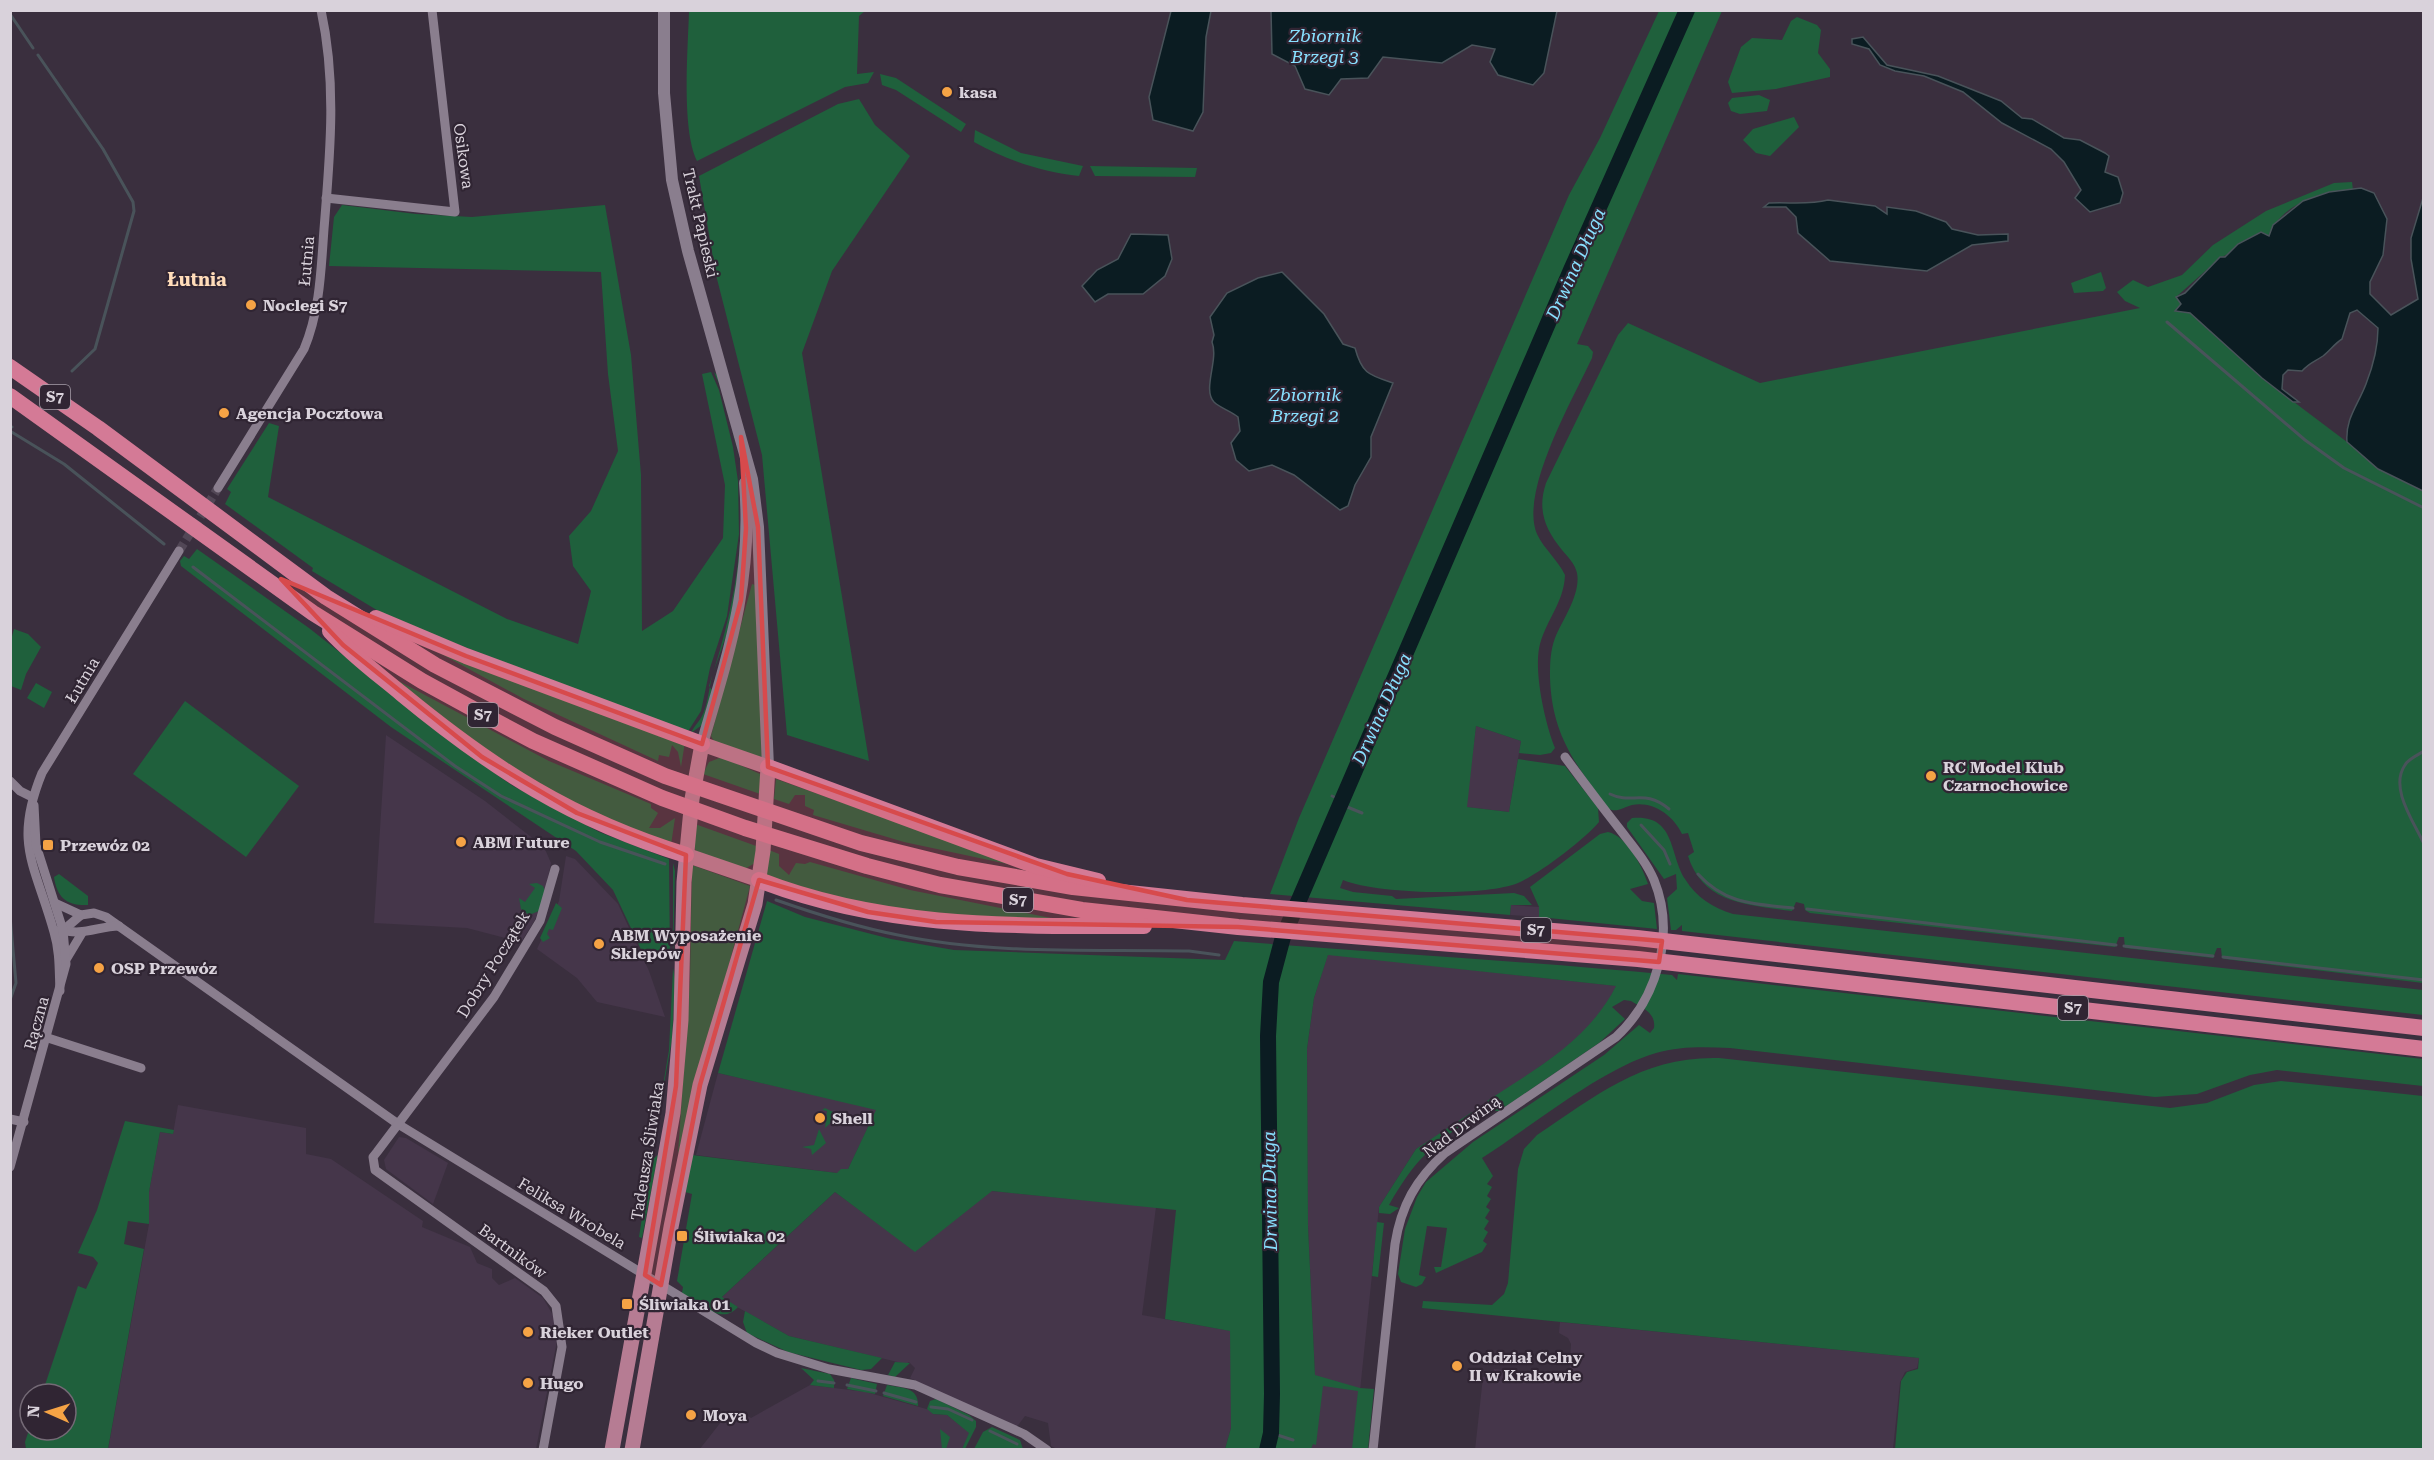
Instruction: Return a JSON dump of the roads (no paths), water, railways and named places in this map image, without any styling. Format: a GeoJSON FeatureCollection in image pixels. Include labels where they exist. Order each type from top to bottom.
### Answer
{"type":"FeatureCollection","features":[{"type":"Feature","properties":{"kind":"highway","name":"S7"},"geometry":{"type":"LineString","coordinates":[[10,367],[98,428],[326,597],[435,665],[496,698],[665,776],[804,825],[907,856],[1073,887],[1187,900],[1648,939],[2424,1028]]}},
{"type":"Feature","properties":{"kind":"highway","name":"S7"},"geometry":{"type":"LineString","coordinates":[[10,396],[313,613],[422,681],[533,741],[662,798],[803,847],[867,866],[981,893],[1082,910],[1238,927],[1638,959],[2424,1048]]}},
{"type":"Feature","properties":{"kind":"highway"},"geometry":{"type":"LineString","coordinates":[[326,597],[466,656],[702,744]]}},
{"type":"Feature","properties":{"kind":"highway"},"geometry":{"type":"LineString","coordinates":[[313,613],[342,645],[482,757],[577,813],[686,855]]}},
{"type":"Feature","properties":{"kind":"highway"},"geometry":{"type":"LineString","coordinates":[[768,767],[1036,866],[1187,900]]}},
{"type":"Feature","properties":{"kind":"highway"},"geometry":{"type":"LineString","coordinates":[[759,880],[793,892],[868,912],[936,922],[1238,927]]}},
{"type":"Feature","properties":{"kind":"main road"},"geometry":{"type":"LineString","coordinates":[[632,1449],[660,1285],[700,1085],[742,951],[759,880],[768,767],[702,744]]}},
{"type":"Feature","properties":{"kind":"main road","name":"Tadeusza Śliwiaka"},"geometry":{"type":"LineString","coordinates":[[612,1449],[665,1169],[676,1086],[686,855],[692,799],[702,744]]}},
{"type":"Feature","properties":{"kind":"main road"},"geometry":{"type":"LineString","coordinates":[[686,855],[759,880]]}},
{"type":"Feature","properties":{"kind":"street","name":"Łutnia"},"geometry":{"type":"LineString","coordinates":[[218,488],[304,349],[314,326],[326,198],[332,92],[328,44],[321,10]]}},
{"type":"Feature","properties":{"kind":"street","name":"Osikowa"},"geometry":{"type":"LineString","coordinates":[[326,198],[455,212],[432,10]]}},
{"type":"Feature","properties":{"kind":"street","name":"Trakt Papieski"},"geometry":{"type":"LineString","coordinates":[[664,10],[664,93],[672,180],[688,251],[752,479],[758,527],[768,767]]}},
{"type":"Feature","properties":{"kind":"street","name":"Trakt Papieski"},"geometry":{"type":"LineString","coordinates":[[702,744],[733,637],[742,592],[746,528],[741,437]]}},
{"type":"Feature","properties":{"kind":"street","name":"Łutnia"},"geometry":{"type":"LineString","coordinates":[[32,797],[42,772],[179,551]]}},
{"type":"Feature","properties":{"kind":"street","name":"Nad Drwiną"},"geometry":{"type":"LineString","coordinates":[[1373,1449],[1398,1220],[1409,1195],[1425,1172],[1445,1153],[1601,1049],[1630,1023],[1653,983],[1661,952],[1662,918],[1654,881],[1637,852],[1565,757]]}},
{"type":"Feature","properties":{"kind":"street"},"geometry":{"type":"LineString","coordinates":[[10,781],[20,791],[32,797]]}},
{"type":"Feature","properties":{"kind":"street"},"geometry":{"type":"LineString","coordinates":[[32,797],[38,854],[63,930]]}},
{"type":"Feature","properties":{"kind":"street"},"geometry":{"type":"LineString","coordinates":[[32,797],[27,822],[29,856],[56,939]]}},
{"type":"Feature","properties":{"kind":"street","name":"Dobry Początek"},"geometry":{"type":"LineString","coordinates":[[398,1124],[481,1017],[524,949],[540,921],[555,869]]}},
{"type":"Feature","properties":{"kind":"street","name":"Feliksa Wrobela"},"geometry":{"type":"LineString","coordinates":[[55,903],[81,915],[94,913],[106,917],[398,1124],[746,1338],[777,1353],[829,1369],[915,1385],[1024,1434],[1047,1449]]}},
{"type":"Feature","properties":{"kind":"street"},"geometry":{"type":"LineString","coordinates":[[56,939],[81,915]]}},
{"type":"Feature","properties":{"kind":"street"},"geometry":{"type":"LineString","coordinates":[[51,924],[63,930],[82,933],[97,927],[119,926]]}},
{"type":"Feature","properties":{"kind":"street","name":"Rączna"},"geometry":{"type":"LineString","coordinates":[[10,1167],[60,991],[66,961],[63,930]]}},
{"type":"Feature","properties":{"kind":"street"},"geometry":{"type":"LineString","coordinates":[[66,961],[82,933]]}},
{"type":"Feature","properties":{"kind":"street","name":"Rączna"},"geometry":{"type":"LineString","coordinates":[[56,939],[60,957],[60,991]]}},
{"type":"Feature","properties":{"kind":"street"},"geometry":{"type":"LineString","coordinates":[[48,1038],[141,1068]]}},
{"type":"Feature","properties":{"kind":"street"},"geometry":{"type":"LineString","coordinates":[[10,1119],[24,1122]]}},
{"type":"Feature","properties":{"kind":"street","name":"Bartników"},"geometry":{"type":"LineString","coordinates":[[398,1124],[373,1157],[375,1170],[544,1291],[556,1306],[562,1347],[543,1449]]}},
{"type":"Feature","properties":{"kind":"water","name":"Zbiornik Brzegi 3"},"geometry":{"type":"Polygon","coordinates":[[[1271,10],[1557,11],[1544,73],[1533,85],[1498,75],[1490,62],[1495,49],[1472,45],[1442,63],[1383,57],[1368,78],[1341,79],[1329,95],[1305,89],[1295,66],[1272,54],[1271,10]]]}},
{"type":"Feature","properties":{"kind":"water"},"geometry":{"type":"Polygon","coordinates":[[[1171,11],[1211,11],[1206,37],[1203,112],[1193,131],[1153,120],[1149,97],[1171,11]]]}},
{"type":"Feature","properties":{"kind":"water"},"geometry":{"type":"Polygon","coordinates":[[[1863,37],[1887,65],[1938,76],[2001,101],[2022,118],[2032,119],[2064,138],[2080,140],[2105,153],[2109,156],[2105,172],[2118,177],[2123,193],[2120,203],[2090,212],[2075,198],[2081,190],[2064,162],[2051,149],[2002,123],[1963,92],[1924,76],[1895,71],[1880,65],[1869,49],[1852,44],[1852,39],[1863,37]]]}},
{"type":"Feature","properties":{"kind":"water"},"geometry":{"type":"Polygon","coordinates":[[[2361,188],[2374,193],[2387,219],[2383,255],[2370,282],[2370,294],[2391,315],[2418,299],[2411,259],[2411,238],[2423,198],[2423,491],[2378,469],[2347,442],[2350,419],[2371,370],[2378,335],[2378,328],[2357,310],[2350,313],[2342,339],[2325,354],[2302,371],[2288,370],[2283,375],[2282,389],[2299,402],[2293,402],[2262,378],[2190,313],[2175,311],[2181,304],[2176,297],[2185,293],[2220,257],[2225,257],[2238,244],[2261,232],[2269,236],[2273,225],[2303,201],[2329,192],[2361,188]]]}},
{"type":"Feature","properties":{"kind":"water"},"geometry":{"type":"Polygon","coordinates":[[[1828,200],[1875,206],[1887,214],[1887,207],[1916,211],[1946,222],[1952,229],[1978,235],[2008,234],[2008,241],[1972,245],[1927,271],[1830,261],[1798,233],[1796,217],[1786,207],[1764,207],[1769,203],[1807,203],[1828,200]]]}},
{"type":"Feature","properties":{"kind":"water"},"geometry":{"type":"Polygon","coordinates":[[[1131,234],[1168,235],[1172,259],[1165,276],[1143,294],[1108,294],[1095,302],[1082,286],[1097,270],[1118,259],[1131,234]]]}},
{"type":"Feature","properties":{"kind":"water","name":"Zbiornik Brzegi 2"},"geometry":{"type":"Polygon","coordinates":[[[1282,272],[1324,314],[1343,344],[1355,348],[1361,363],[1368,372],[1393,383],[1371,437],[1371,457],[1355,485],[1348,506],[1340,510],[1294,475],[1272,465],[1249,471],[1236,460],[1231,443],[1240,431],[1238,417],[1216,404],[1211,396],[1214,335],[1210,317],[1227,293],[1258,278],[1282,272]]]}},
{"type":"Feature","properties":{"kind":"waterway","name":"Drwina Długa"},"geometry":{"type":"LineString","coordinates":[[1267,1450],[1271,1433],[1272,1394],[1268,1036],[1271,982],[1283,937],[1571,270],[1687,10]]}},
{"type":"Feature","properties":{"kind":"waterway"},"geometry":{"type":"LineString","coordinates":[[10,14],[33,48]]}},
{"type":"Feature","properties":{"kind":"waterway"},"geometry":{"type":"LineString","coordinates":[[38,55],[103,149],[133,202],[134,211],[95,349],[72,371]]}},
{"type":"Feature","properties":{"kind":"waterway"},"geometry":{"type":"LineString","coordinates":[[2167,322],[2305,440],[2344,468],[2424,508]]}},
{"type":"Feature","properties":{"kind":"waterway"},"geometry":{"type":"LineString","coordinates":[[10,431],[64,464],[164,544]]}},
{"type":"Feature","properties":{"kind":"waterway"},"geometry":{"type":"LineString","coordinates":[[193,567],[455,766],[501,796],[600,842],[665,864]]}},
{"type":"Feature","properties":{"kind":"waterway"},"geometry":{"type":"LineString","coordinates":[[2424,751],[2406,763],[2400,784],[2405,805],[2424,844]]}},
{"type":"Feature","properties":{"kind":"waterway"},"geometry":{"type":"LineString","coordinates":[[1610,794],[1625,798],[1652,799],[1669,809]]}},
{"type":"Feature","properties":{"kind":"waterway"},"geometry":{"type":"LineString","coordinates":[[1332,796],[1341,800]]}},
{"type":"Feature","properties":{"kind":"waterway"},"geometry":{"type":"LineString","coordinates":[[1340,804],[1362,813]]}},
{"type":"Feature","properties":{"kind":"waterway"},"geometry":{"type":"LineString","coordinates":[[1641,825],[1664,850],[1670,864]]}},
{"type":"Feature","properties":{"kind":"waterway"},"geometry":{"type":"LineString","coordinates":[[1698,874],[1719,891],[1741,901],[1793,908]]}},
{"type":"Feature","properties":{"kind":"waterway"},"geometry":{"type":"LineString","coordinates":[[776,900],[867,928],[970,946],[1189,951],[1219,955]]}},
{"type":"Feature","properties":{"kind":"waterway"},"geometry":{"type":"LineString","coordinates":[[1807,909],[2116,945]]}},
{"type":"Feature","properties":{"kind":"waterway"},"geometry":{"type":"LineString","coordinates":[[10,916],[16,983],[10,1000]]}},
{"type":"Feature","properties":{"kind":"waterway"},"geometry":{"type":"LineString","coordinates":[[2124,946],[2213,956]]}},
{"type":"Feature","properties":{"kind":"waterway"},"geometry":{"type":"LineString","coordinates":[[2223,957],[2424,980]]}},
{"type":"Feature","properties":{"kind":"waterway"},"geometry":{"type":"LineString","coordinates":[[818,1381],[834,1383]]}},
{"type":"Feature","properties":{"kind":"waterway"},"geometry":{"type":"LineString","coordinates":[[847,1385],[876,1391]]}},
{"type":"Feature","properties":{"kind":"waterway"},"geometry":{"type":"LineString","coordinates":[[884,1393],[916,1402]]}},
{"type":"Feature","properties":{"kind":"waterway"},"geometry":{"type":"LineString","coordinates":[[931,1407],[948,1409],[972,1420]]}},
{"type":"Feature","properties":{"kind":"waterway"},"geometry":{"type":"LineString","coordinates":[[990,1431],[1017,1444]]}},
{"type":"Feature","properties":{"kind":"waterway"},"geometry":{"type":"LineString","coordinates":[[1271,1433],[1293,1440]]}},
{"type":"Feature","properties":{"kind":"tunnel"},"geometry":{"type":"LineString","coordinates":[[179,551],[218,488]]}},
{"type":"Feature","properties":{"kind":"place","name":"kasa"},"geometry":{"type":"Point","coordinates":[947,92]}},
{"type":"Feature","properties":{"kind":"place","name":"Noclegi S7"},"geometry":{"type":"Point","coordinates":[251,305]}},
{"type":"Feature","properties":{"kind":"place","name":"Agencja Pocztowa"},"geometry":{"type":"Point","coordinates":[224,413]}},
{"type":"Feature","properties":{"kind":"place","name":"RC Model Klub Czarnochowice"},"geometry":{"type":"Point","coordinates":[1931,776]}},
{"type":"Feature","properties":{"kind":"place","name":"ABM Future"},"geometry":{"type":"Point","coordinates":[461,842]}},
{"type":"Feature","properties":{"kind":"place","name":"Przewóz 02"},"geometry":{"type":"Point","coordinates":[48,845]}},
{"type":"Feature","properties":{"kind":"place","name":"ABM Wyposażenie Sklepów"},"geometry":{"type":"Point","coordinates":[599,944]}},
{"type":"Feature","properties":{"kind":"place","name":"OSP Przewóz"},"geometry":{"type":"Point","coordinates":[99,968]}},
{"type":"Feature","properties":{"kind":"place","name":"Shell"},"geometry":{"type":"Point","coordinates":[820,1118]}},
{"type":"Feature","properties":{"kind":"place","name":"Śliwiaka 02"},"geometry":{"type":"Point","coordinates":[682,1236]}},
{"type":"Feature","properties":{"kind":"place","name":"Śliwiaka 01"},"geometry":{"type":"Point","coordinates":[627,1304]}},
{"type":"Feature","properties":{"kind":"place","name":"Rieker Outlet"},"geometry":{"type":"Point","coordinates":[528,1332]}},
{"type":"Feature","properties":{"kind":"place","name":"Oddział Celny II w Krakowie"},"geometry":{"type":"Point","coordinates":[1457,1366]}},
{"type":"Feature","properties":{"kind":"place","name":"Hugo"},"geometry":{"type":"Point","coordinates":[528,1383]}},
{"type":"Feature","properties":{"kind":"place","name":"Moya"},"geometry":{"type":"Point","coordinates":[691,1415]}},
{"type":"Feature","properties":{"kind":"district","name":"Łutnia"},"geometry":{"type":"Point","coordinates":[197,280]}}]}
